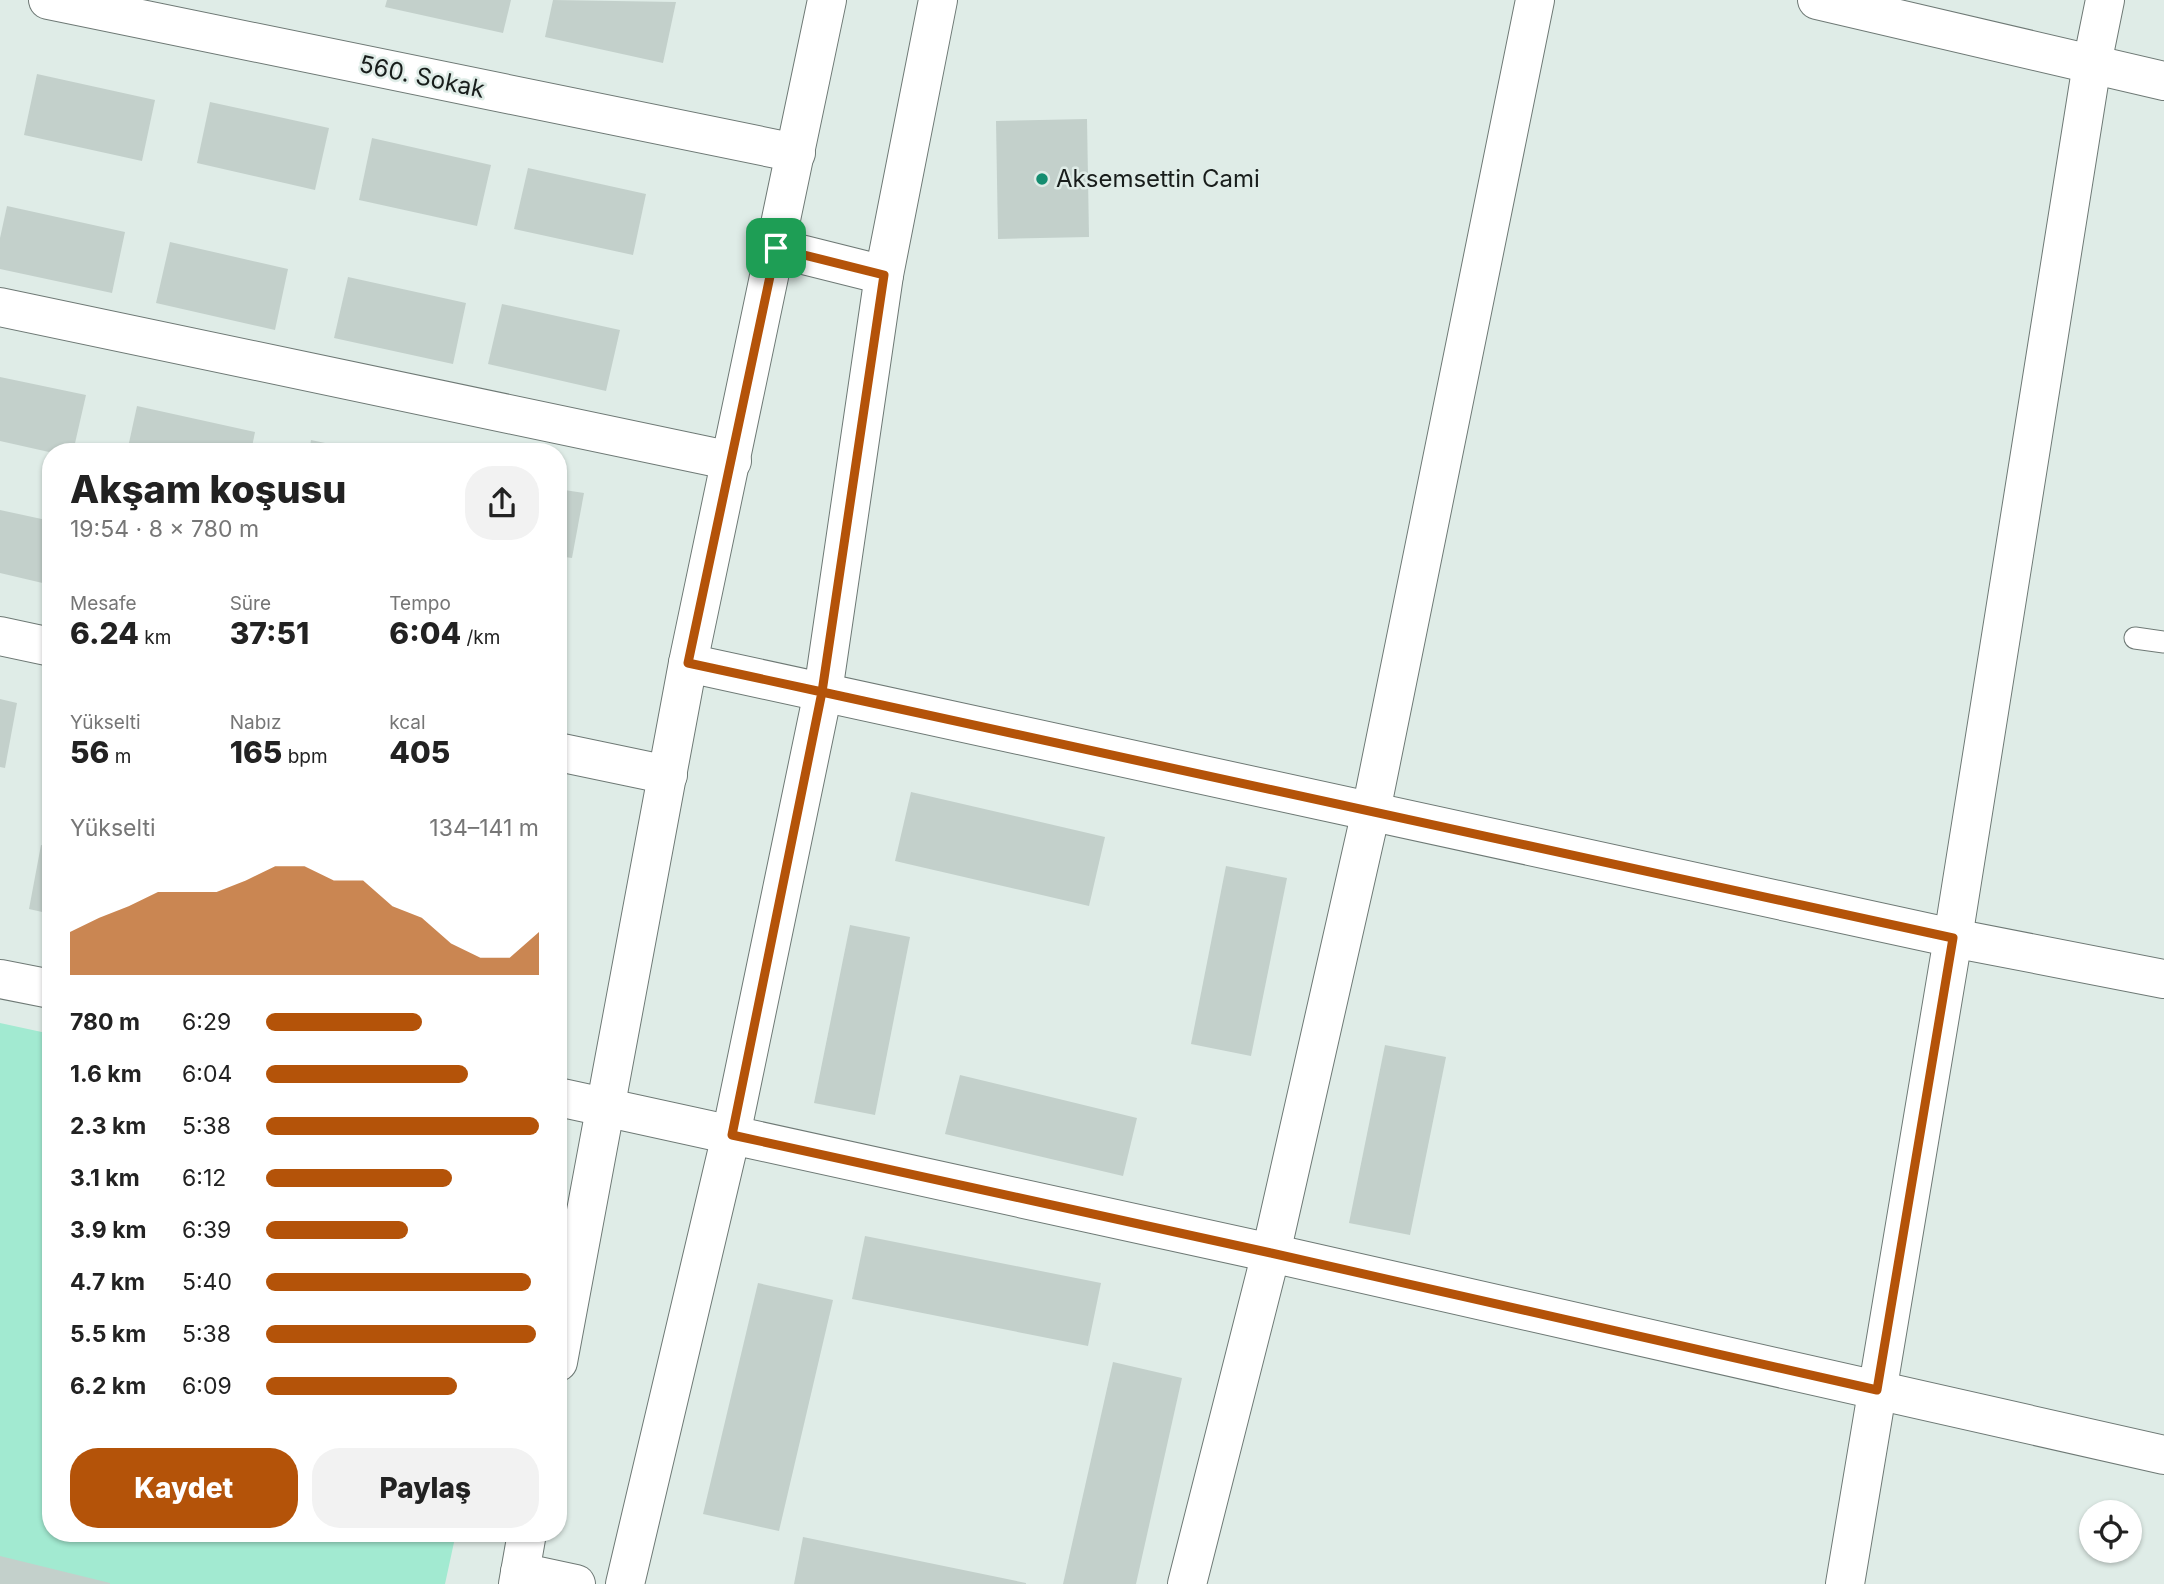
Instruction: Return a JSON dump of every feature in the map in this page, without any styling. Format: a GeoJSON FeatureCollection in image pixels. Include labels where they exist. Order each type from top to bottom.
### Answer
{"type":"FeatureCollection","features":[{"type":"Feature","properties":{"kind":"street","name":"560. Sokak"},"geometry":{"type":"LineString","coordinates":[[48,0],[796,153]]}},
{"type":"Feature","properties":{"kind":"street"},"geometry":{"type":"LineString","coordinates":[[567,1312],[688,663],[827,0]]}},
{"type":"Feature","properties":{"kind":"street"},"geometry":{"type":"LineString","coordinates":[[625,1584],[732,1135],[822,692],[884,275],[938,0]]}},
{"type":"Feature","properties":{"kind":"street"},"geometry":{"type":"LineString","coordinates":[[1187,1584],[1271,1253],[1371,811],[1535,0]]}},
{"type":"Feature","properties":{"kind":"street"},"geometry":{"type":"LineString","coordinates":[[1817,0],[2164,81]]}},
{"type":"Feature","properties":{"kind":"street"},"geometry":{"type":"LineString","coordinates":[[1845,1584],[1953,938],[2092,64],[2105,0]]}},
{"type":"Feature","properties":{"kind":"street"},"geometry":{"type":"LineString","coordinates":[[776,248],[884,275]]}},
{"type":"Feature","properties":{"kind":"street"},"geometry":{"type":"LineString","coordinates":[[0,307],[732,461]]}},
{"type":"Feature","properties":{"kind":"street"},"geometry":{"type":"LineString","coordinates":[[0,636],[42,645]]}},
{"type":"Feature","properties":{"kind":"street"},"geometry":{"type":"LineString","coordinates":[[688,663],[1953,938],[2164,979]]}},
{"type":"Feature","properties":{"kind":"street"},"geometry":{"type":"LineString","coordinates":[[567,754],[668,775]]}},
{"type":"Feature","properties":{"kind":"street"},"geometry":{"type":"LineString","coordinates":[[0,979],[42,987]]}},
{"type":"Feature","properties":{"kind":"street"},"geometry":{"type":"LineString","coordinates":[[567,1099],[1271,1253],[2164,1454]]}},
{"type":"Feature","properties":{"kind":"street"},"geometry":{"type":"LineString","coordinates":[[525,1542],[519,1578],[576,1584]]}},
{"type":"Feature","properties":{"kind":"lane"},"geometry":{"type":"LineString","coordinates":[[2135,638],[2164,642]]}},
{"type":"Feature","properties":{"kind":"green space"},"geometry":{"type":"Polygon","coordinates":[[[0,1023],[42,1032],[42,1542],[454,1542],[445,1584],[0,1584],[0,1023]]]}},
{"type":"Feature","properties":{"kind":"building"},"geometry":{"type":"Polygon","coordinates":[[[387,0],[511,0],[503,33],[385,7],[387,0]]]}},
{"type":"Feature","properties":{"kind":"building"},"geometry":{"type":"Polygon","coordinates":[[[553,0],[676,2],[663,63],[545,37],[553,0]]]}},
{"type":"Feature","properties":{"kind":"building"},"geometry":{"type":"Polygon","coordinates":[[[37,74],[155,100],[142,161],[24,135],[37,74]]]}},
{"type":"Feature","properties":{"kind":"building"},"geometry":{"type":"Polygon","coordinates":[[[210,102],[329,128],[315,190],[197,163],[210,102]]]}},
{"type":"Feature","properties":{"kind":"building","name":"Aksemsettin Cami"},"geometry":{"type":"Polygon","coordinates":[[[1087,119],[1089,237],[998,239],[996,121],[1087,119]]]}},
{"type":"Feature","properties":{"kind":"building"},"geometry":{"type":"Polygon","coordinates":[[[372,138],[491,165],[477,226],[359,200],[372,138]]]}},
{"type":"Feature","properties":{"kind":"building"},"geometry":{"type":"Polygon","coordinates":[[[528,168],[646,194],[633,255],[514,229],[528,168]]]}},
{"type":"Feature","properties":{"kind":"building"},"geometry":{"type":"Polygon","coordinates":[[[7,206],[125,232],[112,293],[0,269],[0,238],[7,206]]]}},
{"type":"Feature","properties":{"kind":"building"},"geometry":{"type":"Polygon","coordinates":[[[170,242],[288,269],[275,330],[156,303],[170,242]]]}},
{"type":"Feature","properties":{"kind":"building"},"geometry":{"type":"Polygon","coordinates":[[[348,277],[466,303],[453,364],[334,338],[348,277]]]}},
{"type":"Feature","properties":{"kind":"building"},"geometry":{"type":"Polygon","coordinates":[[[502,304],[620,330],[606,391],[488,364],[502,304]]]}},
{"type":"Feature","properties":{"kind":"building"},"geometry":{"type":"Polygon","coordinates":[[[0,377],[86,395],[75,443],[42,443],[42,450],[0,441],[0,377]]]}},
{"type":"Feature","properties":{"kind":"building"},"geometry":{"type":"Polygon","coordinates":[[[137,406],[255,432],[253,443],[129,443],[137,406]]]}},
{"type":"Feature","properties":{"kind":"building"},"geometry":{"type":"Polygon","coordinates":[[[567,490],[584,493],[572,558],[567,557],[567,490]]]}},
{"type":"Feature","properties":{"kind":"building"},"geometry":{"type":"Polygon","coordinates":[[[0,510],[42,519],[42,583],[0,573],[0,510]]]}},
{"type":"Feature","properties":{"kind":"building"},"geometry":{"type":"Polygon","coordinates":[[[0,699],[17,703],[5,768],[0,767],[0,699]]]}},
{"type":"Feature","properties":{"kind":"building"},"geometry":{"type":"Polygon","coordinates":[[[911,792],[1105,837],[1089,906],[895,861],[911,792]]]}},
{"type":"Feature","properties":{"kind":"building"},"geometry":{"type":"Polygon","coordinates":[[[41,845],[42,912],[29,909],[41,845]]]}},
{"type":"Feature","properties":{"kind":"building"},"geometry":{"type":"Polygon","coordinates":[[[1226,866],[1287,878],[1251,1056],[1191,1044],[1226,866]]]}},
{"type":"Feature","properties":{"kind":"building"},"geometry":{"type":"Polygon","coordinates":[[[850,925],[910,937],[875,1115],[814,1103],[850,925]]]}},
{"type":"Feature","properties":{"kind":"building"},"geometry":{"type":"Polygon","coordinates":[[[1385,1045],[1446,1057],[1410,1235],[1349,1223],[1385,1045]]]}},
{"type":"Feature","properties":{"kind":"building"},"geometry":{"type":"Polygon","coordinates":[[[960,1075],[1137,1118],[1123,1176],[945,1134],[960,1075]]]}},
{"type":"Feature","properties":{"kind":"building"},"geometry":{"type":"Polygon","coordinates":[[[865,1236],[1101,1283],[1088,1346],[852,1299],[865,1236]]]}},
{"type":"Feature","properties":{"kind":"building"},"geometry":{"type":"Polygon","coordinates":[[[758,1283],[833,1300],[779,1531],[703,1514],[758,1283]]]}},
{"type":"Feature","properties":{"kind":"building"},"geometry":{"type":"Polygon","coordinates":[[[1113,1362],[1182,1378],[1136,1584],[1063,1584],[1113,1362]]]}},
{"type":"Feature","properties":{"kind":"building"},"geometry":{"type":"Polygon","coordinates":[[[803,1537],[1026,1583],[1026,1584],[794,1584],[803,1537]]]}},
{"type":"Feature","properties":{"kind":"building"},"geometry":{"type":"Polygon","coordinates":[[[0,1556],[110,1583],[110,1584],[0,1584],[0,1556]]]}},
{"type":"Feature","properties":{"kind":"place","name":"Aksemsettin Cami"},"geometry":{"type":"Point","coordinates":[1042,179]}},
{"type":"Feature","properties":{"kind":"route"},"geometry":{"type":"LineString","coordinates":[[776,248],[688,663],[822,692],[732,1135],[1877,1390],[1953,938],[822,692],[884,275],[776,248]]}}]}
